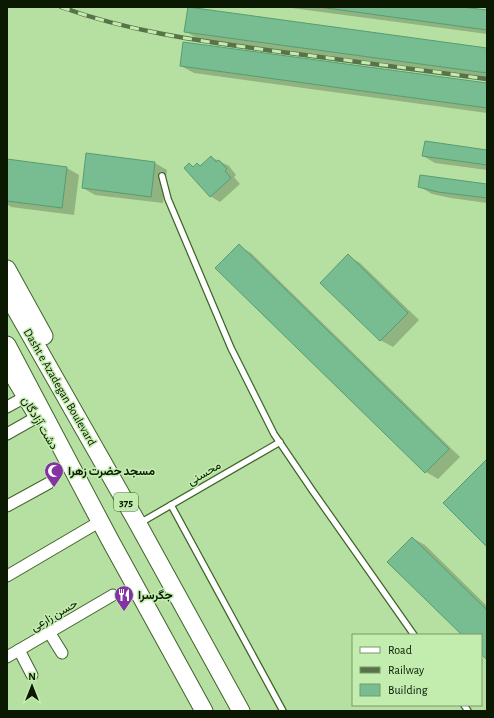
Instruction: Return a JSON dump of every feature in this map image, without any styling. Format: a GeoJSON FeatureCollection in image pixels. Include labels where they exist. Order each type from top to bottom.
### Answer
{"type":"FeatureCollection","features":[{"type":"Feature","properties":{"kind":"main road"},"geometry":{"type":"LineString","coordinates":[[7,269],[106,447],[138,524]]}},
{"type":"Feature","properties":{"kind":"main road","name":"Dasht e Azadegan Boulevard"},"geometry":{"type":"LineString","coordinates":[[7,294],[138,524],[241,711]]}},
{"type":"Feature","properties":{"kind":"main road","name":"Dasht e Azadegan Boulevard"},"geometry":{"type":"LineString","coordinates":[[7,345],[110,540],[204,711]]}},
{"type":"Feature","properties":{"kind":"main road","name":"دشت آزادگان"},"geometry":{"type":"LineString","coordinates":[[7,367],[110,540]]}},
{"type":"Feature","properties":{"kind":"street"},"geometry":{"type":"LineString","coordinates":[[7,407],[25,397]]}},
{"type":"Feature","properties":{"kind":"street"},"geometry":{"type":"LineString","coordinates":[[7,434],[36,417]]}},
{"type":"Feature","properties":{"kind":"street"},"geometry":{"type":"LineString","coordinates":[[7,506],[49,482]]}},
{"type":"Feature","properties":{"kind":"street"},"geometry":{"type":"LineString","coordinates":[[7,576],[99,522]]}},
{"type":"Feature","properties":{"kind":"street","name":"حسن زارعی"},"geometry":{"type":"LineString","coordinates":[[7,657],[113,595]]}},
{"type":"Feature","properties":{"kind":"street"},"geometry":{"type":"LineString","coordinates":[[49,632],[62,653]]}},
{"type":"Feature","properties":{"kind":"street"},"geometry":{"type":"LineString","coordinates":[[18,650],[32,675]]}},
{"type":"Feature","properties":{"kind":"lane"},"geometry":{"type":"LineString","coordinates":[[162,176],[168,200],[231,348],[280,442],[413,634]]}},
{"type":"Feature","properties":{"kind":"lane","name":"محسنی"},"geometry":{"type":"LineString","coordinates":[[138,524],[280,442]]}},
{"type":"Feature","properties":{"kind":"lane"},"geometry":{"type":"LineString","coordinates":[[171,505],[283,711]]}},
{"type":"Feature","properties":{"kind":"building"},"geometry":{"type":"Polygon","coordinates":[[[188,7],[487,48],[487,73],[184,32],[188,7]]]}},
{"type":"Feature","properties":{"kind":"building"},"geometry":{"type":"Polygon","coordinates":[[[319,7],[462,7],[487,10],[487,30],[319,7]]]}},
{"type":"Feature","properties":{"kind":"building"},"geometry":{"type":"Polygon","coordinates":[[[183,42],[487,83],[487,108],[180,66],[183,42]]]}},
{"type":"Feature","properties":{"kind":"building"},"geometry":{"type":"Polygon","coordinates":[[[425,141],[487,150],[487,165],[422,156],[425,141]]]}},
{"type":"Feature","properties":{"kind":"building"},"geometry":{"type":"Polygon","coordinates":[[[86,153],[155,162],[151,197],[82,188],[86,153]]]}},
{"type":"Feature","properties":{"kind":"building"},"geometry":{"type":"Polygon","coordinates":[[[211,156],[216,162],[219,160],[227,169],[225,171],[231,178],[210,197],[184,168],[189,163],[193,167],[197,163],[200,166],[211,156]]]}},
{"type":"Feature","properties":{"kind":"building"},"geometry":{"type":"Polygon","coordinates":[[[7,159],[67,167],[62,208],[7,201],[7,159]]]}},
{"type":"Feature","properties":{"kind":"building"},"geometry":{"type":"Polygon","coordinates":[[[420,175],[487,184],[487,198],[438,192],[418,187],[420,175]]]}},
{"type":"Feature","properties":{"kind":"building"},"geometry":{"type":"Polygon","coordinates":[[[239,244],[449,449],[425,473],[215,268],[239,244]]]}},
{"type":"Feature","properties":{"kind":"building"},"geometry":{"type":"Polygon","coordinates":[[[348,254],[408,313],[380,341],[320,283],[348,254]]]}},
{"type":"Feature","properties":{"kind":"building"},"geometry":{"type":"Polygon","coordinates":[[[487,459],[487,547],[443,503],[487,459]]]}},
{"type":"Feature","properties":{"kind":"building"},"geometry":{"type":"Polygon","coordinates":[[[412,537],[487,610],[487,660],[482,655],[482,634],[461,634],[387,562],[412,537]]]}},
{"type":"Feature","properties":{"kind":"railway"},"geometry":{"type":"LineString","coordinates":[[61,7],[113,23],[166,35],[487,79]]}},
{"type":"Feature","properties":{"kind":"place","name":"مسجد حضرت زهرا"},"geometry":{"type":"Point","coordinates":[54,488]}},
{"type":"Feature","properties":{"kind":"place","name":"جگرسرا"},"geometry":{"type":"Point","coordinates":[124,612]}}]}
